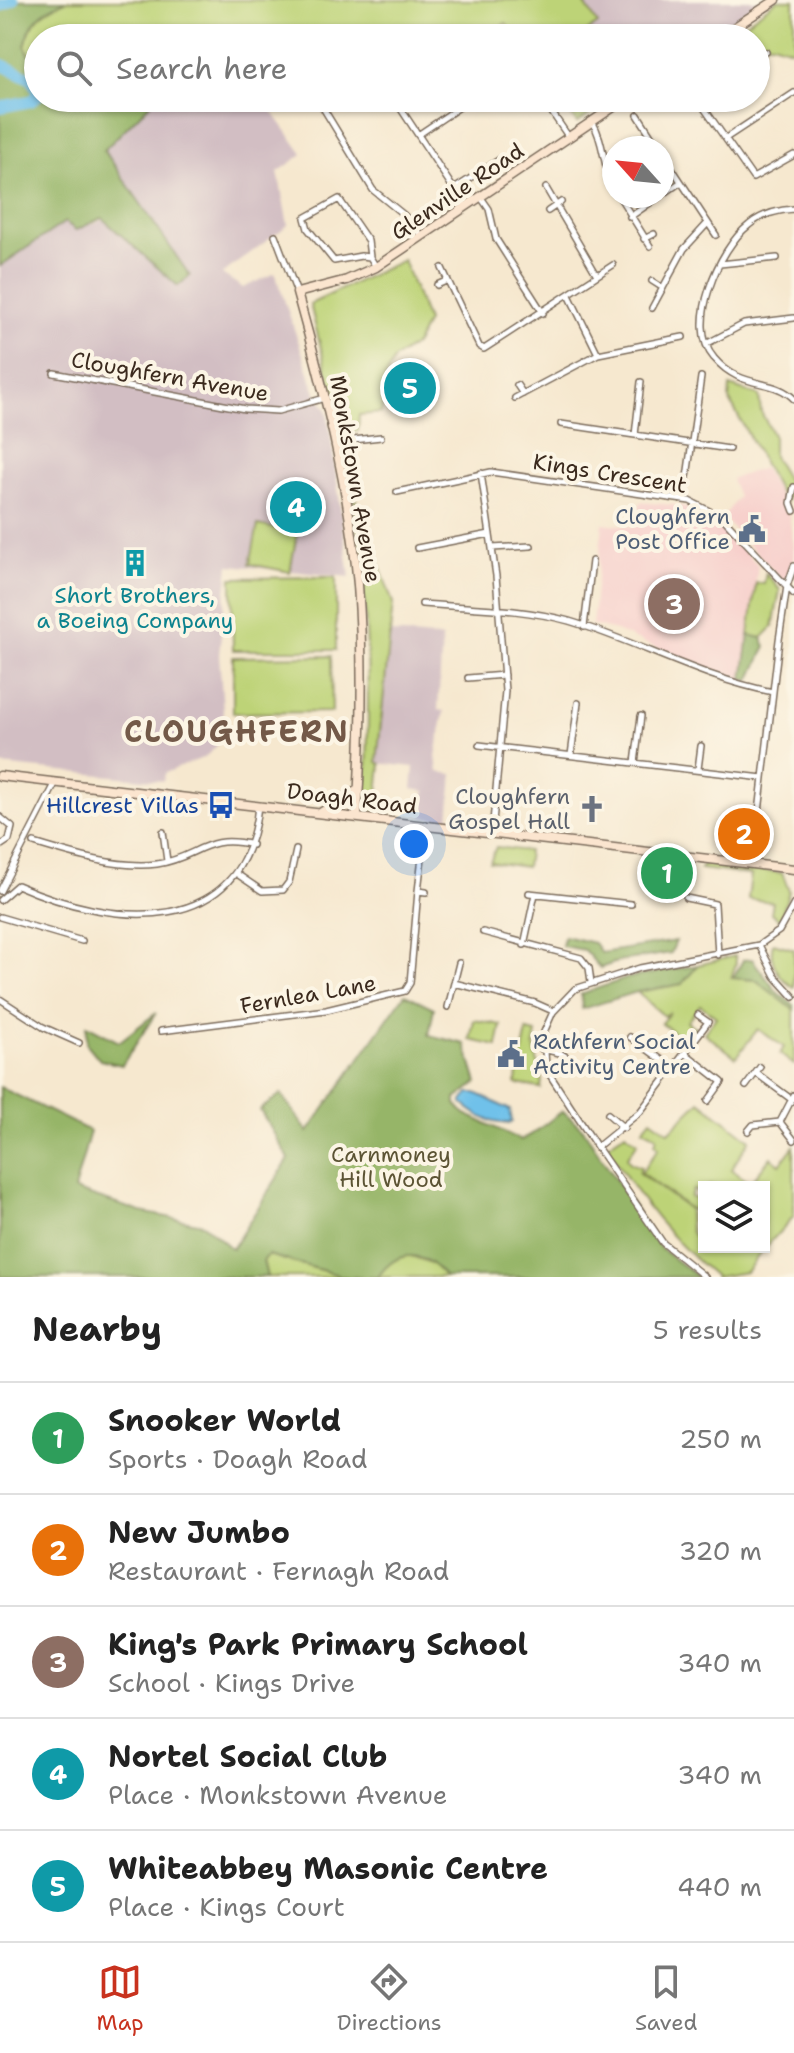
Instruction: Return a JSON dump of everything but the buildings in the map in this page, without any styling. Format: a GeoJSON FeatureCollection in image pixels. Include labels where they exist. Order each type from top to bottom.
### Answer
{"type":"FeatureCollection","features":[{"type":"Feature","properties":{"kind":"street"},"geometry":{"type":"LineString","coordinates":[[739,24],[776,0]]}},
{"type":"Feature","properties":{"kind":"street"},"geometry":{"type":"LineString","coordinates":[[770,109],[794,93]]}},
{"type":"Feature","properties":{"kind":"street"},"geometry":{"type":"LineString","coordinates":[[326,112],[373,190],[404,215],[422,236]]}},
{"type":"Feature","properties":{"kind":"street"},"geometry":{"type":"LineString","coordinates":[[403,112],[465,206]]}},
{"type":"Feature","properties":{"kind":"street"},"geometry":{"type":"LineString","coordinates":[[418,135],[452,112]]}},
{"type":"Feature","properties":{"kind":"street"},"geometry":{"type":"LineString","coordinates":[[552,112],[569,137]]}},
{"type":"Feature","properties":{"kind":"street","name":"Glenville Road"},"geometry":{"type":"LineString","coordinates":[[297,293],[347,280],[376,267],[606,112]]}},
{"type":"Feature","properties":{"kind":"street"},"geometry":{"type":"LineString","coordinates":[[707,112],[753,178],[794,155]]}},
{"type":"Feature","properties":{"kind":"street"},"geometry":{"type":"LineString","coordinates":[[726,138],[765,112]]}},
{"type":"Feature","properties":{"kind":"street"},"geometry":{"type":"LineString","coordinates":[[638,115],[651,136]]}},
{"type":"Feature","properties":{"kind":"street"},"geometry":{"type":"LineString","coordinates":[[592,121],[602,144]]}},
{"type":"Feature","properties":{"kind":"street"},"geometry":{"type":"LineString","coordinates":[[454,189],[500,159]]}},
{"type":"Feature","properties":{"kind":"street"},"geometry":{"type":"LineString","coordinates":[[674,171],[706,225],[716,235]]}},
{"type":"Feature","properties":{"kind":"street"},"geometry":{"type":"LineString","coordinates":[[674,187],[681,182]]}},
{"type":"Feature","properties":{"kind":"street"},"geometry":{"type":"LineString","coordinates":[[546,188],[597,275]]}},
{"type":"Feature","properties":{"kind":"street"},"geometry":{"type":"LineString","coordinates":[[480,195],[489,209],[496,239],[543,313]]}},
{"type":"Feature","properties":{"kind":"street"},"geometry":{"type":"LineString","coordinates":[[370,257],[334,261],[308,229],[305,218],[339,199],[368,241],[370,257],[376,267]]}},
{"type":"Feature","properties":{"kind":"street"},"geometry":{"type":"LineString","coordinates":[[548,211],[561,202]]}},
{"type":"Feature","properties":{"kind":"street"},"geometry":{"type":"LineString","coordinates":[[625,208],[650,246]]}},
{"type":"Feature","properties":{"kind":"street"},"geometry":{"type":"LineString","coordinates":[[630,217],[643,208]]}},
{"type":"Feature","properties":{"kind":"street"},"geometry":{"type":"LineString","coordinates":[[792,393],[747,382],[731,374],[716,361],[703,332],[710,286],[720,264],[746,227],[767,214],[794,209]]}},
{"type":"Feature","properties":{"kind":"street"},"geometry":{"type":"LineString","coordinates":[[652,308],[690,242],[706,225]]}},
{"type":"Feature","properties":{"kind":"street"},"geometry":{"type":"LineString","coordinates":[[644,239],[654,234]]}},
{"type":"Feature","properties":{"kind":"street"},"geometry":{"type":"LineString","coordinates":[[275,235],[297,293]]}},
{"type":"Feature","properties":{"kind":"street"},"geometry":{"type":"LineString","coordinates":[[720,264],[777,258]]}},
{"type":"Feature","properties":{"kind":"street"},"geometry":{"type":"LineString","coordinates":[[442,268],[479,346],[484,349],[613,265]]}},
{"type":"Feature","properties":{"kind":"street"},"geometry":{"type":"LineString","coordinates":[[437,285],[446,281]]}},
{"type":"Feature","properties":{"kind":"street"},"geometry":{"type":"LineString","coordinates":[[652,281],[663,288]]}},
{"type":"Feature","properties":{"kind":"street","name":"Monkstown Avenue"},"geometry":{"type":"LineString","coordinates":[[297,293],[326,398],[349,521],[362,651],[357,817]]}},
{"type":"Feature","properties":{"kind":"street"},"geometry":{"type":"LineString","coordinates":[[569,295],[598,354]]}},
{"type":"Feature","properties":{"kind":"street"},"geometry":{"type":"LineString","coordinates":[[706,344],[744,324],[794,318]]}},
{"type":"Feature","properties":{"kind":"street"},"geometry":{"type":"LineString","coordinates":[[660,331],[661,341]]}},
{"type":"Feature","properties":{"kind":"street"},"geometry":{"type":"LineString","coordinates":[[515,398],[598,354],[683,337]]}},
{"type":"Feature","properties":{"kind":"street","name":"Cloughfern Avenue"},"geometry":{"type":"LineString","coordinates":[[54,373],[245,409],[278,411],[326,398]]}},
{"type":"Feature","properties":{"kind":"street"},"geometry":{"type":"LineString","coordinates":[[684,499],[701,377]]}},
{"type":"Feature","properties":{"kind":"street"},"geometry":{"type":"LineString","coordinates":[[635,435],[641,382]]}},
{"type":"Feature","properties":{"kind":"street"},"geometry":{"type":"LineString","coordinates":[[517,385],[523,394]]}},
{"type":"Feature","properties":{"kind":"street"},"geometry":{"type":"LineString","coordinates":[[561,424],[729,449]]}},
{"type":"Feature","properties":{"kind":"street"},"geometry":{"type":"LineString","coordinates":[[335,442],[381,437]]}},
{"type":"Feature","properties":{"kind":"street"},"geometry":{"type":"LineString","coordinates":[[481,473],[492,548],[504,675],[502,747],[492,833]]}},
{"type":"Feature","properties":{"kind":"street","name":"Kings Crescent"},"geometry":{"type":"LineString","coordinates":[[397,492],[481,473],[684,499],[716,512],[794,594]]}},
{"type":"Feature","properties":{"kind":"street"},"geometry":{"type":"LineString","coordinates":[[794,487],[791,503],[794,511]]}},
{"type":"Feature","properties":{"kind":"street"},"geometry":{"type":"LineString","coordinates":[[417,548],[490,534]]}},
{"type":"Feature","properties":{"kind":"street"},"geometry":{"type":"LineString","coordinates":[[492,548],[531,546]]}},
{"type":"Feature","properties":{"kind":"street"},"geometry":{"type":"LineString","coordinates":[[584,627],[592,561]]}},
{"type":"Feature","properties":{"kind":"street"},"geometry":{"type":"LineString","coordinates":[[753,864],[787,586],[794,566]]}},
{"type":"Feature","properties":{"kind":"street"},"geometry":{"type":"LineString","coordinates":[[422,604],[499,610],[584,627],[705,675],[773,692]]}},
{"type":"Feature","properties":{"kind":"street"},"geometry":{"type":"LineString","coordinates":[[468,678],[504,675]]}},
{"type":"Feature","properties":{"kind":"street"},"geometry":{"type":"LineString","coordinates":[[571,755],[578,703]]}},
{"type":"Feature","properties":{"kind":"street"},"geometry":{"type":"LineString","coordinates":[[635,763],[641,716]]}},
{"type":"Feature","properties":{"kind":"street"},"geometry":{"type":"LineString","coordinates":[[479,745],[763,778]]}},
{"type":"Feature","properties":{"kind":"street"},"geometry":{"type":"LineString","coordinates":[[698,769],[701,746]]}},
{"type":"Feature","properties":{"kind":"street","name":"Doagh Road"},"geometry":{"type":"LineString","coordinates":[[0,776],[794,869]]}},
{"type":"Feature","properties":{"kind":"street"},"geometry":{"type":"LineString","coordinates":[[0,891],[56,782]]}},
{"type":"Feature","properties":{"kind":"street"},"geometry":{"type":"LineString","coordinates":[[321,812],[358,790]]}},
{"type":"Feature","properties":{"kind":"street"},"geometry":{"type":"LineString","coordinates":[[0,900],[17,885],[79,907],[171,914],[195,907],[219,893],[237,874],[252,845],[259,805]]}},
{"type":"Feature","properties":{"kind":"street"},"geometry":{"type":"LineString","coordinates":[[0,817],[12,827],[9,840],[0,846]]}},
{"type":"Feature","properties":{"kind":"street"},"geometry":{"type":"LineString","coordinates":[[426,824],[418,891],[426,892]]}},
{"type":"Feature","properties":{"kind":"street"},"geometry":{"type":"LineString","coordinates":[[163,832],[167,861]]}},
{"type":"Feature","properties":{"kind":"street"},"geometry":{"type":"LineString","coordinates":[[34,843],[106,860],[154,864],[221,840],[252,845]]}},
{"type":"Feature","properties":{"kind":"street"},"geometry":{"type":"LineString","coordinates":[[237,874],[262,891],[283,890],[289,882],[296,850]]}},
{"type":"Feature","properties":{"kind":"street","name":"Fernlea Lane"},"geometry":{"type":"LineString","coordinates":[[161,1031],[326,1010],[405,991],[410,983],[418,891]]}},
{"type":"Feature","properties":{"kind":"street"},"geometry":{"type":"LineString","coordinates":[[524,945],[532,894],[629,904]]}},
{"type":"Feature","properties":{"kind":"street"},"geometry":{"type":"LineString","coordinates":[[686,898],[715,904],[718,955]]}},
{"type":"Feature","properties":{"kind":"street"},"geometry":{"type":"LineString","coordinates":[[705,1277],[663,1243],[546,1069],[542,1049],[546,1025],[553,1012],[575,989],[591,982],[640,968],[759,945],[779,931],[794,904]]}},
{"type":"Feature","properties":{"kind":"street"},"geometry":{"type":"LineString","coordinates":[[0,917],[82,941]]}},
{"type":"Feature","properties":{"kind":"street"},"geometry":{"type":"LineString","coordinates":[[483,932],[581,958],[589,968],[591,982]]}},
{"type":"Feature","properties":{"kind":"street"},"geometry":{"type":"LineString","coordinates":[[759,945],[775,976],[794,997]]}},
{"type":"Feature","properties":{"kind":"street"},"geometry":{"type":"LineString","coordinates":[[448,1007],[459,963]]}},
{"type":"Feature","properties":{"kind":"street"},"geometry":{"type":"LineString","coordinates":[[454,983],[535,1003],[553,1012]]}},
{"type":"Feature","properties":{"kind":"street"},"geometry":{"type":"LineString","coordinates":[[0,999],[43,1027],[79,1043]]}},
{"type":"Feature","properties":{"kind":"street"},"geometry":{"type":"LineString","coordinates":[[597,1147],[624,1128],[685,1053],[708,1022],[698,1015]]}},
{"type":"Feature","properties":{"kind":"street"},"geometry":{"type":"LineString","coordinates":[[630,1037],[673,1068]]}},
{"type":"Feature","properties":{"kind":"street"},"geometry":{"type":"LineString","coordinates":[[542,1049],[560,1053],[579,1065]]}},
{"type":"Feature","properties":{"kind":"street"},"geometry":{"type":"LineString","coordinates":[[685,1053],[722,1082],[708,1101]]}},
{"type":"Feature","properties":{"kind":"street"},"geometry":{"type":"LineString","coordinates":[[746,1086],[758,1070],[793,1097],[780,1122]]}},
{"type":"Feature","properties":{"kind":"street"},"geometry":{"type":"LineString","coordinates":[[608,1114],[624,1128]]}},
{"type":"Feature","properties":{"kind":"street"},"geometry":{"type":"LineString","coordinates":[[748,1131],[753,1125],[780,1122]]}},
{"type":"Feature","properties":{"kind":"street"},"geometry":{"type":"LineString","coordinates":[[780,1122],[794,1140]]}},
{"type":"Feature","properties":{"kind":"shaded area"},"geometry":{"type":"Polygon","coordinates":[[[582,0],[764,0],[727,24],[598,24],[582,0]]]}},
{"type":"Feature","properties":{"kind":"shaded area"},"geometry":{"type":"Polygon","coordinates":[[[142,112],[273,112],[303,154],[278,172],[288,225],[222,274],[243,288],[275,273],[316,393],[327,410],[350,577],[229,565],[219,654],[225,738],[205,757],[165,773],[163,781],[0,765],[0,266],[66,221],[76,230],[106,219],[178,286],[190,276],[104,150],[142,112]]]}},
{"type":"Feature","properties":{"kind":"shaded area"},"geometry":{"type":"Polygon","coordinates":[[[763,468],[789,512],[794,557],[785,583],[723,518],[738,497],[731,479],[763,468]]]}},
{"type":"Feature","properties":{"kind":"shaded area"},"geometry":{"type":"Polygon","coordinates":[[[640,502],[682,506],[713,518],[758,565],[743,679],[700,666],[616,631],[592,625],[603,523],[636,527],[640,502]]]}},
{"type":"Feature","properties":{"kind":"shaded area"},"geometry":{"type":"Polygon","coordinates":[[[391,633],[442,638],[438,710],[444,711],[436,756],[438,772],[453,774],[449,820],[422,817],[425,791],[412,789],[414,767],[377,763],[382,694],[391,633]]]}},
{"type":"Feature","properties":{"kind":"green space"},"geometry":{"type":"Polygon","coordinates":[[[0,0],[67,0],[51,8],[33,24],[24,24],[24,112],[142,112],[104,150],[190,276],[178,286],[102,218],[76,230],[65,222],[0,266],[0,0]]]}},
{"type":"Feature","properties":{"kind":"green space"},"geometry":{"type":"Polygon","coordinates":[[[67,0],[582,0],[598,24],[34,24],[51,8],[67,0]]]}},
{"type":"Feature","properties":{"kind":"green space"},"geometry":{"type":"Polygon","coordinates":[[[777,0],[794,0],[794,50],[770,43],[770,24],[744,24],[777,0]]]}},
{"type":"Feature","properties":{"kind":"green space"},"geometry":{"type":"Polygon","coordinates":[[[569,112],[593,112],[577,123],[569,112]]]}},
{"type":"Feature","properties":{"kind":"green space"},"geometry":{"type":"Polygon","coordinates":[[[403,260],[427,321],[416,344],[394,359],[385,379],[389,383],[381,413],[359,415],[358,431],[342,433],[310,304],[403,260]]]}},
{"type":"Feature","properties":{"kind":"green space"},"geometry":{"type":"Polygon","coordinates":[[[730,386],[759,396],[761,412],[773,435],[773,456],[792,488],[785,503],[729,399],[730,386]]]}},
{"type":"Feature","properties":{"kind":"green space"},"geometry":{"type":"Polygon","coordinates":[[[352,488],[393,603],[377,762],[381,764],[376,813],[366,805],[367,646],[362,567],[352,488]]]}},
{"type":"Feature","properties":{"kind":"green space"},"geometry":{"type":"Polygon","coordinates":[[[258,525],[297,533],[290,572],[250,564],[258,525]]]}},
{"type":"Feature","properties":{"kind":"green space"},"geometry":{"type":"Polygon","coordinates":[[[766,573],[780,590],[773,627],[762,638],[749,635],[756,583],[764,584],[766,573]]]}},
{"type":"Feature","properties":{"kind":"green space"},"geometry":{"type":"Polygon","coordinates":[[[336,577],[336,650],[233,650],[232,578],[336,577]]]}},
{"type":"Feature","properties":{"kind":"green space"},"geometry":{"type":"Polygon","coordinates":[[[749,635],[762,638],[766,646],[750,681],[743,679],[749,635]]]}},
{"type":"Feature","properties":{"kind":"green space"},"geometry":{"type":"Polygon","coordinates":[[[331,656],[332,712],[233,713],[233,657],[331,656]]]}},
{"type":"Feature","properties":{"kind":"green space"},"geometry":{"type":"Polygon","coordinates":[[[496,847],[528,851],[526,867],[490,862],[496,847]]]}},
{"type":"Feature","properties":{"kind":"green space"},"geometry":{"type":"Polygon","coordinates":[[[703,864],[782,873],[789,891],[781,917],[779,919],[771,913],[773,902],[748,899],[751,875],[700,869],[703,864]]]}},
{"type":"Feature","properties":{"kind":"green space"},"geometry":{"type":"Polygon","coordinates":[[[564,936],[594,943],[601,953],[676,941],[671,953],[620,961],[600,968],[584,950],[562,946],[564,936]]]}},
{"type":"Feature","properties":{"kind":"green space"},"geometry":{"type":"Polygon","coordinates":[[[773,943],[794,949],[794,988],[776,968],[772,956],[773,943]]]}},
{"type":"Feature","properties":{"kind":"green space"},"geometry":{"type":"Polygon","coordinates":[[[735,956],[731,978],[756,980],[794,1010],[794,1065],[780,1054],[784,1047],[758,1029],[736,1057],[704,1033],[716,1017],[700,1005],[687,1022],[697,1029],[687,1042],[661,1023],[670,1012],[664,1016],[637,992],[682,984],[698,965],[735,956]]]}},
{"type":"Feature","properties":{"kind":"green space"},"geometry":{"type":"Polygon","coordinates":[[[752,959],[778,993],[794,1005],[794,1010],[756,980],[733,978],[743,960],[752,959]]]}},
{"type":"Feature","properties":{"kind":"green space"},"geometry":{"type":"Polygon","coordinates":[[[698,965],[682,984],[637,992],[582,1009],[581,994],[628,978],[698,965]]]}},
{"type":"Feature","properties":{"kind":"green space","name":"Carnmoney Hill Wood"},"geometry":{"type":"Polygon","coordinates":[[[405,994],[434,1008],[429,1035],[465,1044],[477,1083],[456,1099],[456,1104],[465,1114],[521,1140],[563,1111],[583,1129],[661,1249],[698,1277],[445,1277],[428,1262],[411,1256],[394,1261],[378,1277],[346,1277],[268,1255],[263,1261],[267,1277],[0,1277],[0,1087],[90,1131],[74,1190],[141,1212],[203,1224],[232,1249],[289,1159],[260,1110],[281,1094],[308,1132],[405,994]]]}},
{"type":"Feature","properties":{"kind":"green space"},"geometry":{"type":"Polygon","coordinates":[[[156,1013],[122,1065],[100,1060],[86,1043],[87,1025],[119,1042],[156,1013]]]}},
{"type":"Feature","properties":{"kind":"green space"},"geometry":{"type":"Polygon","coordinates":[[[474,1020],[501,1025],[497,1046],[470,1040],[474,1020]]]}},
{"type":"Feature","properties":{"kind":"green space"},"geometry":{"type":"Polygon","coordinates":[[[527,1031],[536,1033],[535,1049],[541,1088],[516,1084],[527,1031]]]}},
{"type":"Feature","properties":{"kind":"green space"},"geometry":{"type":"Polygon","coordinates":[[[700,1101],[750,1140],[731,1169],[747,1181],[698,1181],[698,1192],[693,1190],[690,1197],[697,1199],[698,1206],[692,1210],[641,1173],[659,1147],[655,1144],[657,1136],[643,1129],[651,1119],[669,1132],[700,1101]]]}},
{"type":"Feature","properties":{"kind":"green space"},"geometry":{"type":"Polygon","coordinates":[[[625,1133],[638,1142],[627,1157],[630,1163],[641,1167],[639,1173],[689,1209],[691,1233],[698,1240],[698,1253],[760,1253],[746,1272],[716,1277],[684,1248],[632,1186],[609,1149],[610,1143],[625,1133]]]}},
{"type":"Feature","properties":{"kind":"green space"},"geometry":{"type":"Polygon","coordinates":[[[794,1146],[794,1216],[770,1242],[770,1181],[752,1181],[771,1157],[780,1164],[794,1146]]]}},
{"type":"Feature","properties":{"kind":"green space"},"geometry":{"type":"Polygon","coordinates":[[[268,1255],[346,1277],[267,1277],[263,1260],[268,1255]]]}},
{"type":"Feature","properties":{"kind":"green space"},"geometry":{"type":"Polygon","coordinates":[[[408,1255],[434,1264],[445,1277],[378,1277],[389,1261],[408,1255]]]}},
{"type":"Feature","properties":{"kind":"water"},"geometry":{"type":"Polygon","coordinates":[[[469,1093],[476,1093],[510,1110],[512,1122],[492,1121],[473,1111],[462,1103],[469,1093]]]}},
{"type":"Feature","properties":{"kind":"waterway"},"geometry":{"type":"LineString","coordinates":[[0,6],[13,0]]}},
{"type":"Feature","properties":{"kind":"waterway"},"geometry":{"type":"LineString","coordinates":[[0,64],[24,75]]}},
{"type":"Feature","properties":{"kind":"waterway"},"geometry":{"type":"LineString","coordinates":[[0,107],[24,102]]}},
{"type":"Feature","properties":{"kind":"place","name":"Whiteabbey Masonic Centre"},"geometry":{"type":"Point","coordinates":[410,388]}},
{"type":"Feature","properties":{"kind":"place","name":"Nortel Social Club"},"geometry":{"type":"Point","coordinates":[296,507]}},
{"type":"Feature","properties":{"kind":"place","name":"Cloughfern Post Office"},"geometry":{"type":"Point","coordinates":[752,529]}},
{"type":"Feature","properties":{"kind":"place","name":"Short Brothers, a Boeing Company"},"geometry":{"type":"Point","coordinates":[135,563]}},
{"type":"Feature","properties":{"kind":"place","name":"King's Park Primary School"},"geometry":{"type":"Point","coordinates":[674,604]}},
{"type":"Feature","properties":{"kind":"place","name":"Hillcrest Villas"},"geometry":{"type":"Point","coordinates":[221,805]}},
{"type":"Feature","properties":{"kind":"place","name":"Cloughfern Gospel Hall"},"geometry":{"type":"Point","coordinates":[592,809]}},
{"type":"Feature","properties":{"kind":"place","name":"New Jumbo"},"geometry":{"type":"Point","coordinates":[744,834]}},
{"type":"Feature","properties":{"kind":"place","name":"Snooker World"},"geometry":{"type":"Point","coordinates":[667,873]}},
{"type":"Feature","properties":{"kind":"place","name":"Rathfern Social Activity Centre"},"geometry":{"type":"Point","coordinates":[511,1054]}},
{"type":"Feature","properties":{"kind":"district","name":"CLOUGHFERN"},"geometry":{"type":"Point","coordinates":[237,732]}}]}
